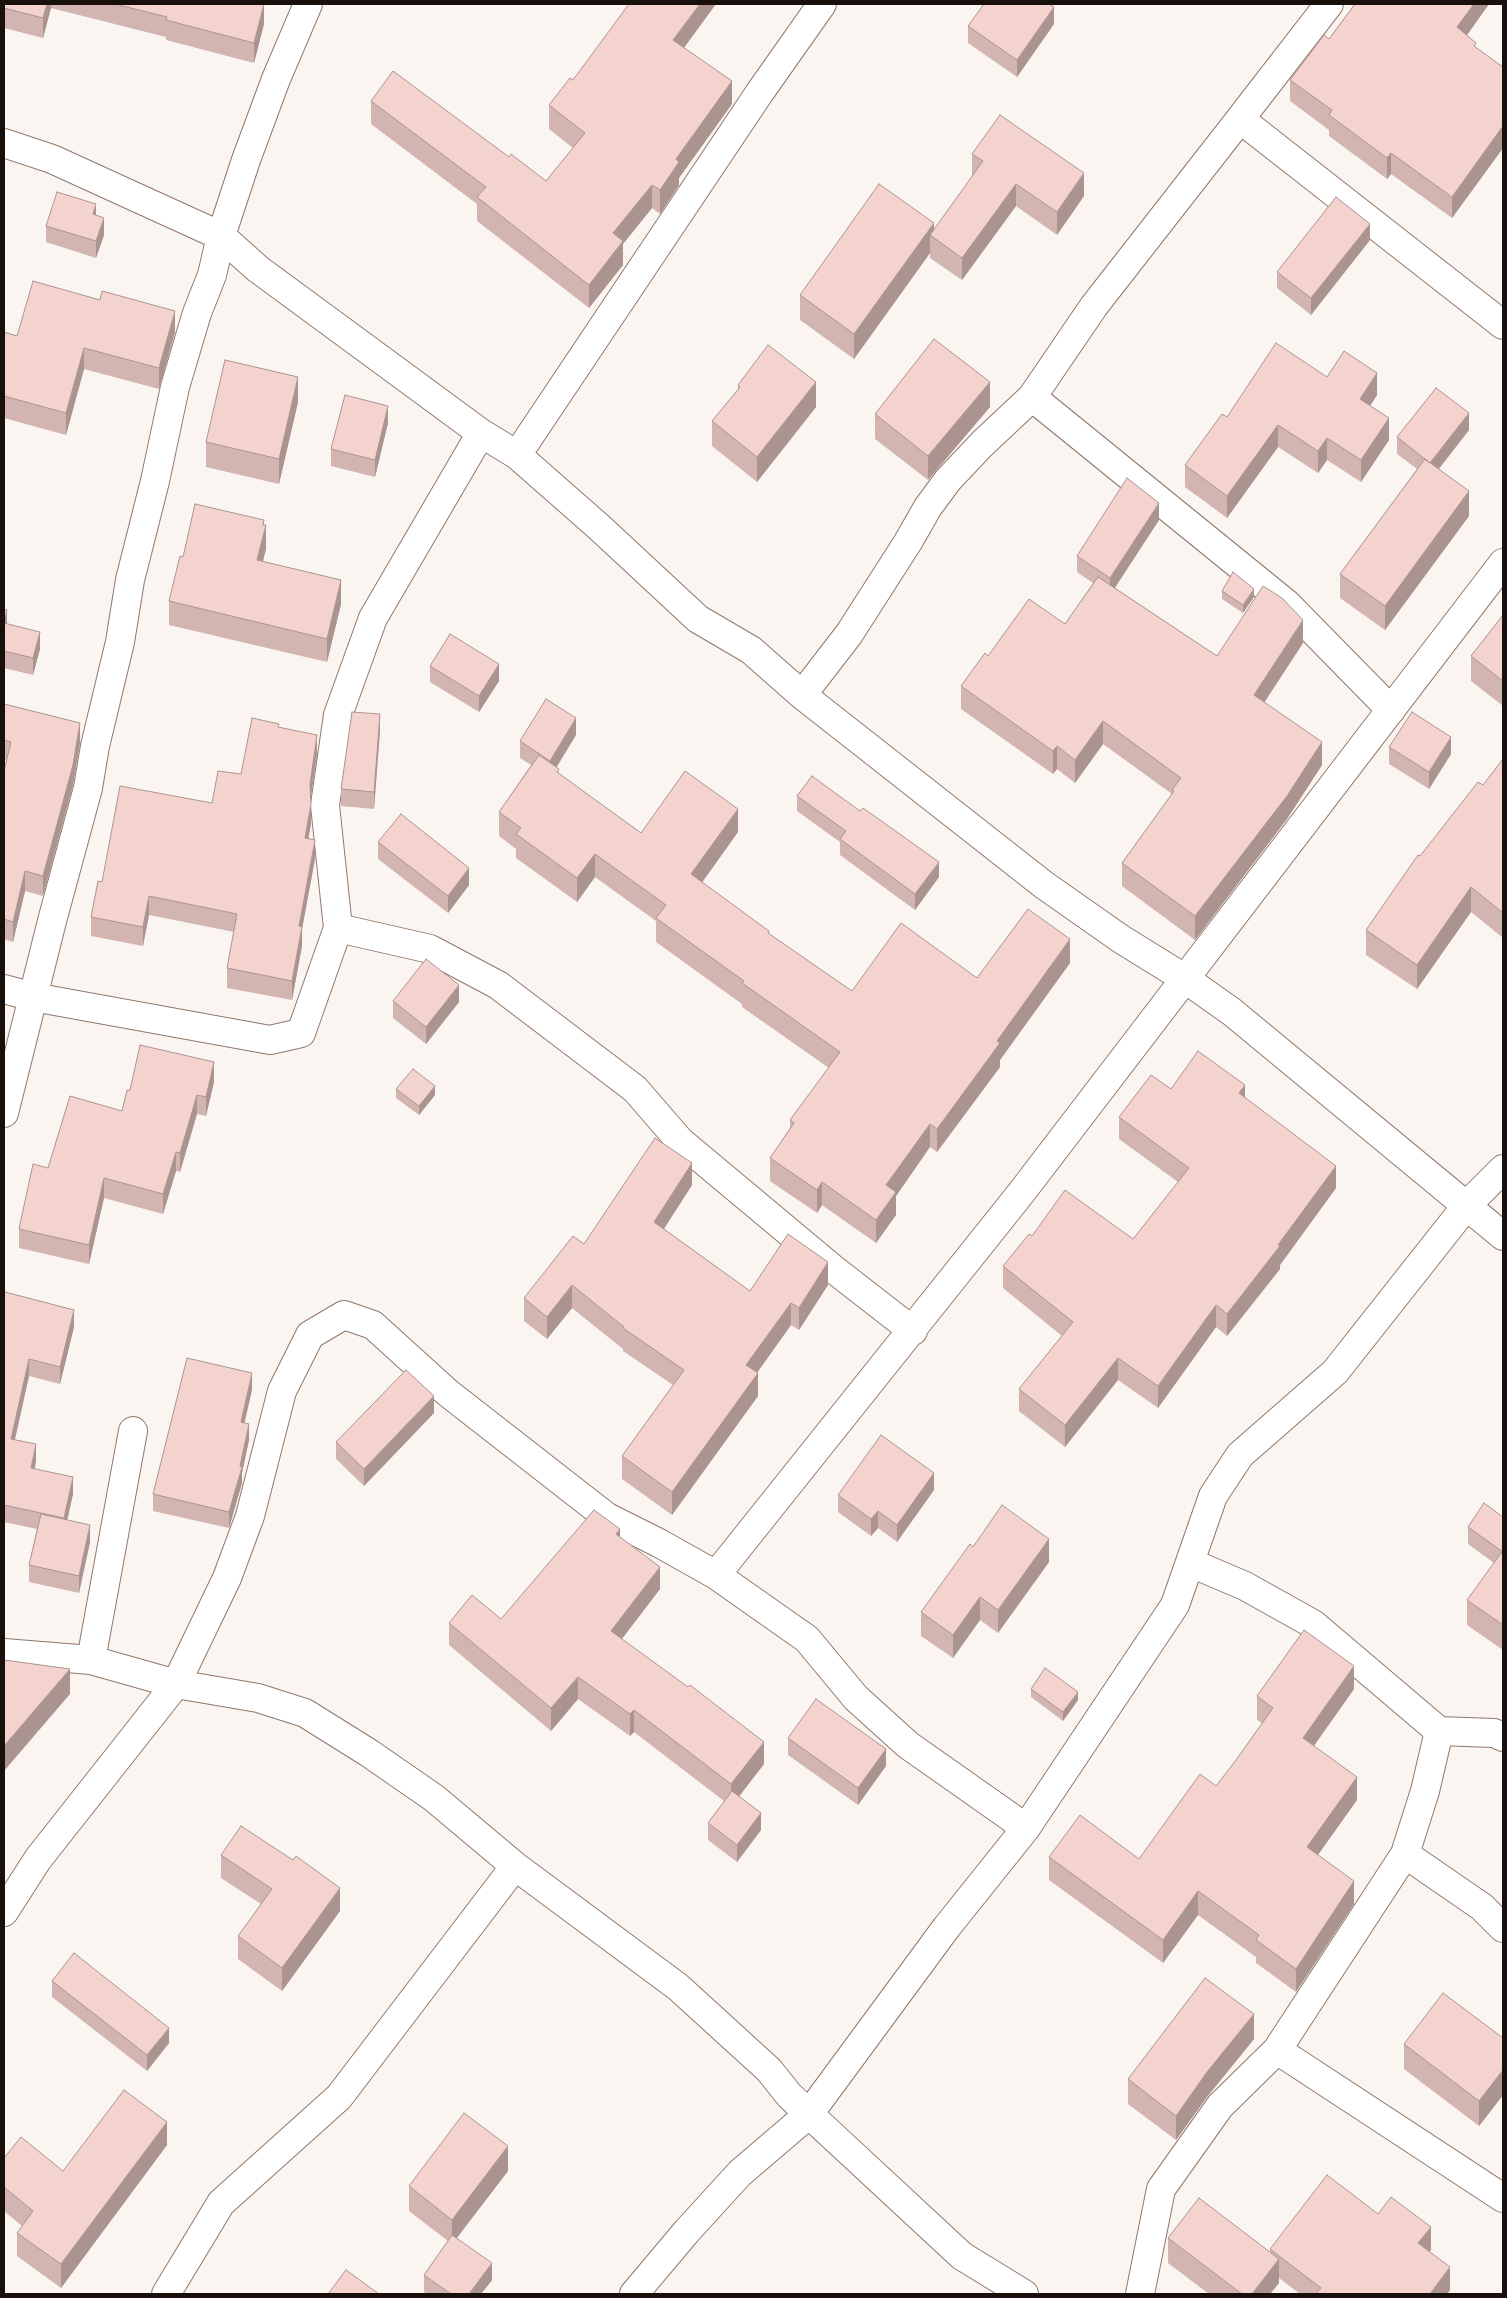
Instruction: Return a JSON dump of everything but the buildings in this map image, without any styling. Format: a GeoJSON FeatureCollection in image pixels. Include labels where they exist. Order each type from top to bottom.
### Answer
{"type":"FeatureCollection","features":[{"type":"Feature","properties":{"kind":"street"},"geometry":{"type":"LineString","coordinates":[[4,1113],[88,788],[95,746],[120,642],[130,580],[155,481],[174,387],[197,313],[212,276],[221,236],[276,79],[308,4]]}},
{"type":"Feature","properties":{"kind":"street"},"geometry":{"type":"LineString","coordinates":[[517,455],[749,108],[822,4]]}},
{"type":"Feature","properties":{"kind":"street"},"geometry":{"type":"LineString","coordinates":[[802,695],[849,634],[908,542],[928,507],[948,480],[982,444],[1032,397],[1094,306],[1329,4]]}},
{"type":"Feature","properties":{"kind":"street"},"geometry":{"type":"LineString","coordinates":[[1240,119],[1503,326]]}},
{"type":"Feature","properties":{"kind":"street"},"geometry":{"type":"LineString","coordinates":[[4,143],[52,158],[221,236],[258,269],[481,433],[517,455],[599,527],[698,619],[751,650],[802,695],[1044,885],[1121,940],[1184,978],[1232,1012],[1503,1236]]}},
{"type":"Feature","properties":{"kind":"street"},"geometry":{"type":"LineString","coordinates":[[1032,397],[1287,604],[1391,710]]}},
{"type":"Feature","properties":{"kind":"street"},"geometry":{"type":"LineString","coordinates":[[4,989],[33,997],[270,1040],[301,1033],[338,928],[325,805],[338,715],[373,618],[481,433]]}},
{"type":"Feature","properties":{"kind":"street"},"geometry":{"type":"LineString","coordinates":[[716,1575],[1022,1194],[1184,978],[1503,563]]}},
{"type":"Feature","properties":{"kind":"street"},"geometry":{"type":"LineString","coordinates":[[338,928],[430,949],[498,985],[635,1089],[680,1141],[832,1268],[913,1331]]}},
{"type":"Feature","properties":{"kind":"street"},"geometry":{"type":"LineString","coordinates":[[634,2294],[687,2231],[740,2174],[809,2114],[946,1928],[1026,1828],[1175,1605],[1213,1496],[1240,1455],[1335,1372],[1466,1205],[1503,1169]]}},
{"type":"Feature","properties":{"kind":"street"},"geometry":{"type":"LineString","coordinates":[[4,1912],[38,1859],[176,1684],[227,1578],[250,1516],[282,1392],[310,1335],[344,1316],[373,1325],[448,1393],[607,1517],[716,1575],[807,1639],[856,1698],[908,1745],[1026,1828]]}},
{"type":"Feature","properties":{"kind":"street"},"geometry":{"type":"LineString","coordinates":[[91,1660],[133,1431]]}},
{"type":"Feature","properties":{"kind":"street"},"geometry":{"type":"LineString","coordinates":[[1191,1563],[1245,1586],[1313,1624],[1439,1731],[1494,1733],[1503,1737]]}},
{"type":"Feature","properties":{"kind":"street"},"geometry":{"type":"LineString","coordinates":[[4,1653],[91,1660],[176,1684],[258,1698],[305,1713],[369,1752],[434,1798],[515,1866],[678,1987],[769,2070],[789,2095],[962,2256],[1024,2294]]}},
{"type":"Feature","properties":{"kind":"street"},"geometry":{"type":"LineString","coordinates":[[1140,2294],[1161,2189],[1220,2106],[1277,2050],[1405,1854],[1425,1791],[1439,1731]]}},
{"type":"Feature","properties":{"kind":"street"},"geometry":{"type":"LineString","coordinates":[[1405,1854],[1482,1907],[1503,1928]]}},
{"type":"Feature","properties":{"kind":"street"},"geometry":{"type":"LineString","coordinates":[[166,2294],[221,2203],[339,2097],[515,1866]]}},
{"type":"Feature","properties":{"kind":"street"},"geometry":{"type":"LineString","coordinates":[[1277,2050],[1503,2198]]}}]}
